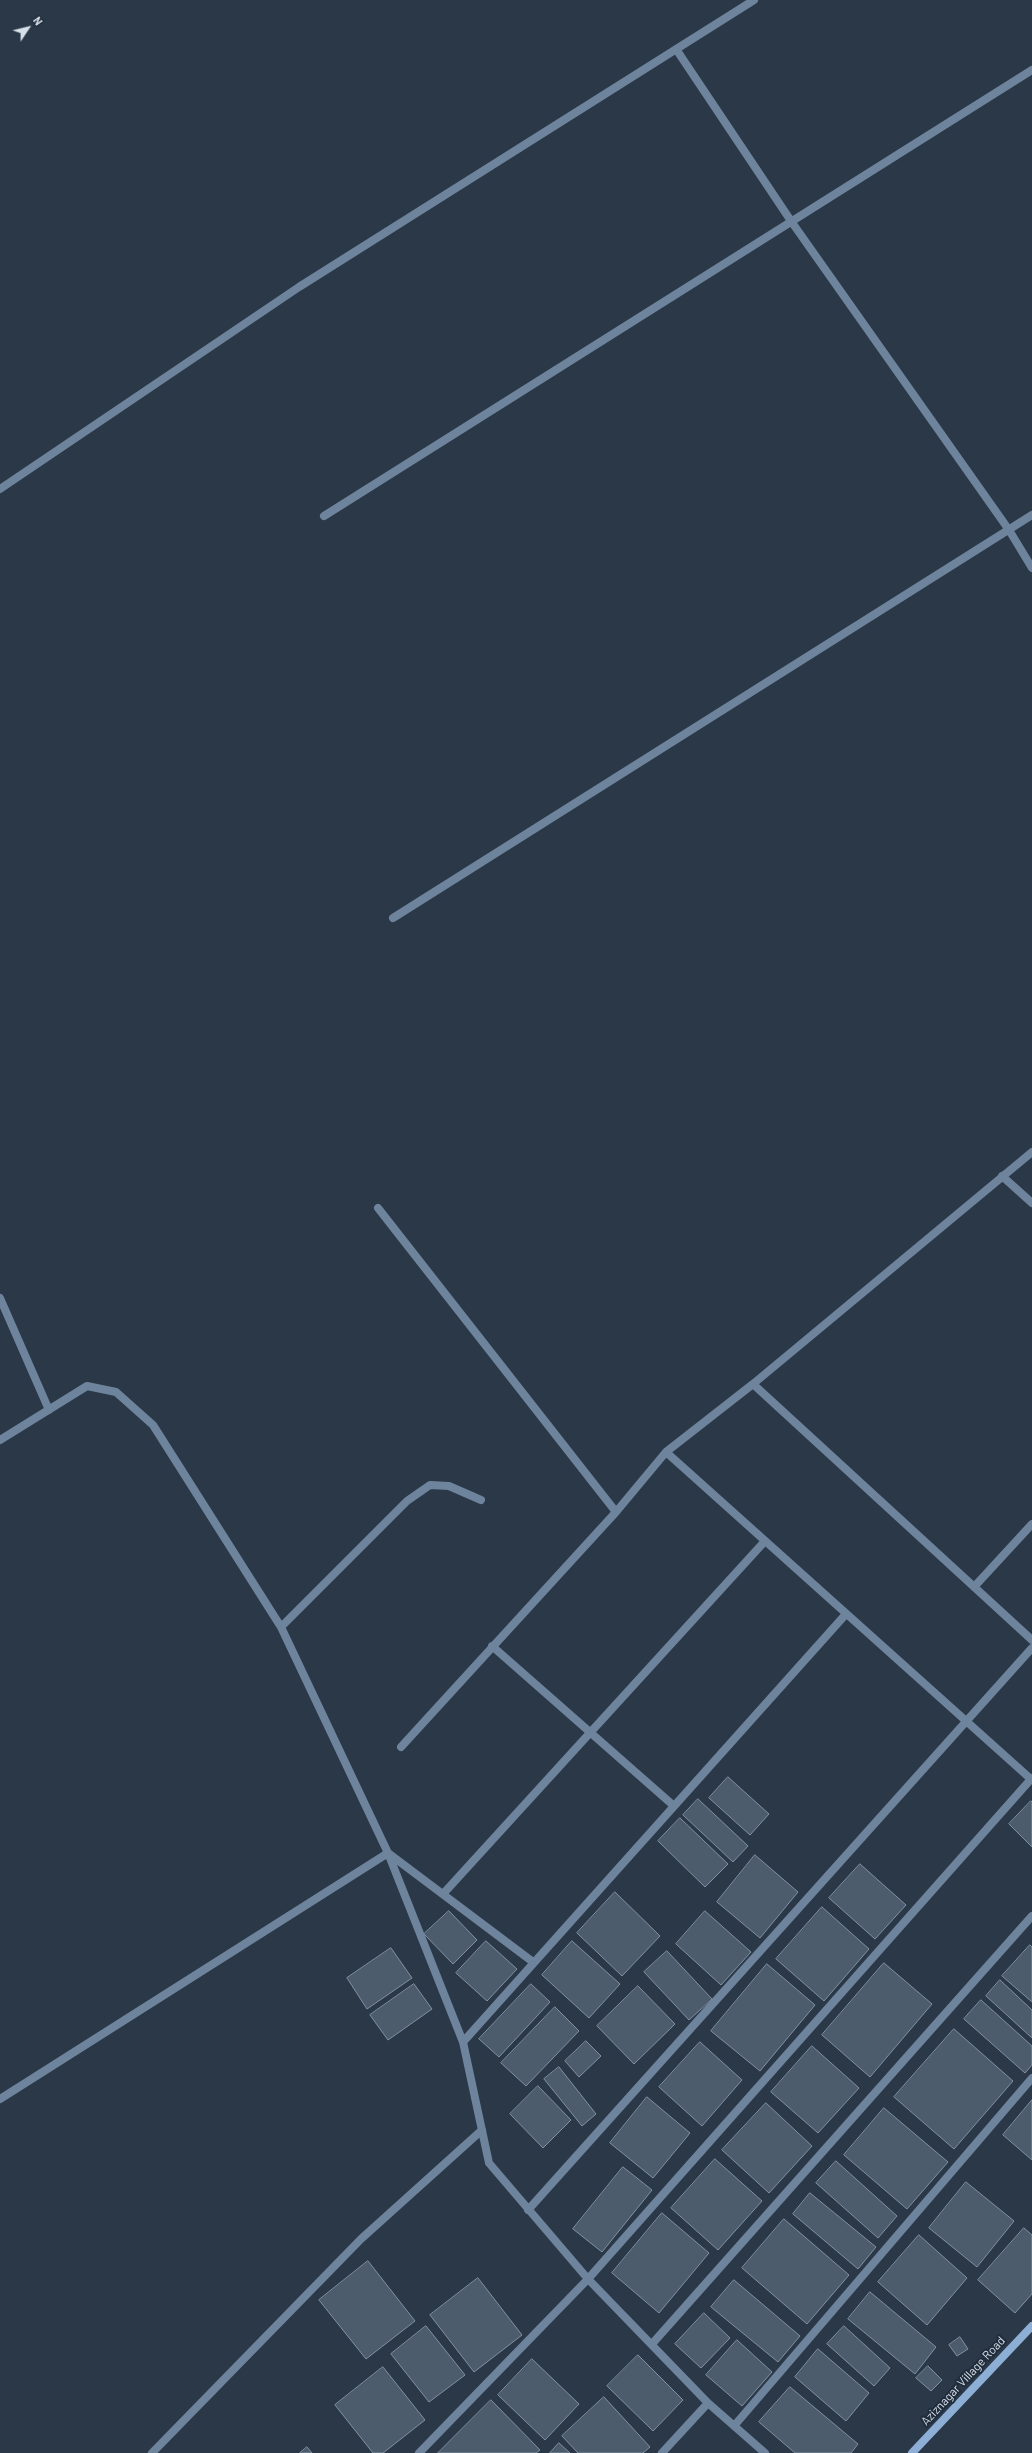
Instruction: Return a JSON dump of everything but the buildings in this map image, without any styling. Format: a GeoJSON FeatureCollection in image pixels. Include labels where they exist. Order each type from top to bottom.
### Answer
{"type":"FeatureCollection","features":[{"type":"Feature","properties":{"kind":"street"},"geometry":{"type":"LineString","coordinates":[[0,489],[299,287],[754,0]]}},
{"type":"Feature","properties":{"kind":"street"},"geometry":{"type":"LineString","coordinates":[[676,49],[791,221],[1009,530],[1032,568]]}},
{"type":"Feature","properties":{"kind":"street"},"geometry":{"type":"LineString","coordinates":[[324,516],[1032,70]]}},
{"type":"Feature","properties":{"kind":"street"},"geometry":{"type":"LineString","coordinates":[[393,918],[1032,515]]}},
{"type":"Feature","properties":{"kind":"street"},"geometry":{"type":"LineString","coordinates":[[401,1747],[616,1512],[666,1452],[753,1384],[1032,1152]]}},
{"type":"Feature","properties":{"kind":"street"},"geometry":{"type":"LineString","coordinates":[[1002,1176],[1032,1203]]}},
{"type":"Feature","properties":{"kind":"street"},"geometry":{"type":"LineString","coordinates":[[378,1208],[616,1512]]}},
{"type":"Feature","properties":{"kind":"street"},"geometry":{"type":"LineString","coordinates":[[0,1298],[49,1410]]}},
{"type":"Feature","properties":{"kind":"street"},"geometry":{"type":"LineString","coordinates":[[753,1384],[1032,1640]]}},
{"type":"Feature","properties":{"kind":"street"},"geometry":{"type":"LineString","coordinates":[[0,1440],[86,1386],[116,1392],[153,1425],[281,1627],[388,1853],[464,2042],[489,2163],[588,2279],[708,2402],[764,2453]]}},
{"type":"Feature","properties":{"kind":"street"},"geometry":{"type":"LineString","coordinates":[[419,2453],[588,2279],[1032,1779],[666,1452]]}},
{"type":"Feature","properties":{"kind":"street"},"geometry":{"type":"LineString","coordinates":[[281,1627],[407,1501],[430,1485],[449,1486],[481,1500]]}},
{"type":"Feature","properties":{"kind":"street"},"geometry":{"type":"LineString","coordinates":[[974,1587],[1032,1524]]}},
{"type":"Feature","properties":{"kind":"street"},"geometry":{"type":"LineString","coordinates":[[443,1894],[589,1731],[765,1541]]}},
{"type":"Feature","properties":{"kind":"street"},"geometry":{"type":"LineString","coordinates":[[464,2042],[533,1962],[846,1614]]}},
{"type":"Feature","properties":{"kind":"street"},"geometry":{"type":"LineString","coordinates":[[492,1646],[674,1806]]}},
{"type":"Feature","properties":{"kind":"street"},"geometry":{"type":"LineString","coordinates":[[528,2210],[1032,1648]]}},
{"type":"Feature","properties":{"kind":"street"},"geometry":{"type":"LineString","coordinates":[[388,1853],[533,1962]]}},
{"type":"Feature","properties":{"kind":"street"},"geometry":{"type":"LineString","coordinates":[[0,2099],[388,1853]]}},
{"type":"Feature","properties":{"kind":"street"},"geometry":{"type":"LineString","coordinates":[[652,2344],[1032,1916]]}},
{"type":"Feature","properties":{"kind":"street"},"geometry":{"type":"LineString","coordinates":[[734,2426],[1032,2078]]}},
{"type":"Feature","properties":{"kind":"street"},"geometry":{"type":"LineString","coordinates":[[152,2453],[361,2239],[482,2130]]}},
{"type":"Feature","properties":{"kind":"street","name":"Aziznagar Village Road"},"geometry":{"type":"LineString","coordinates":[[912,2453],[1032,2326]]}},
{"type":"Feature","properties":{"kind":"street"},"geometry":{"type":"LineString","coordinates":[[662,2453],[708,2402]]}}]}
